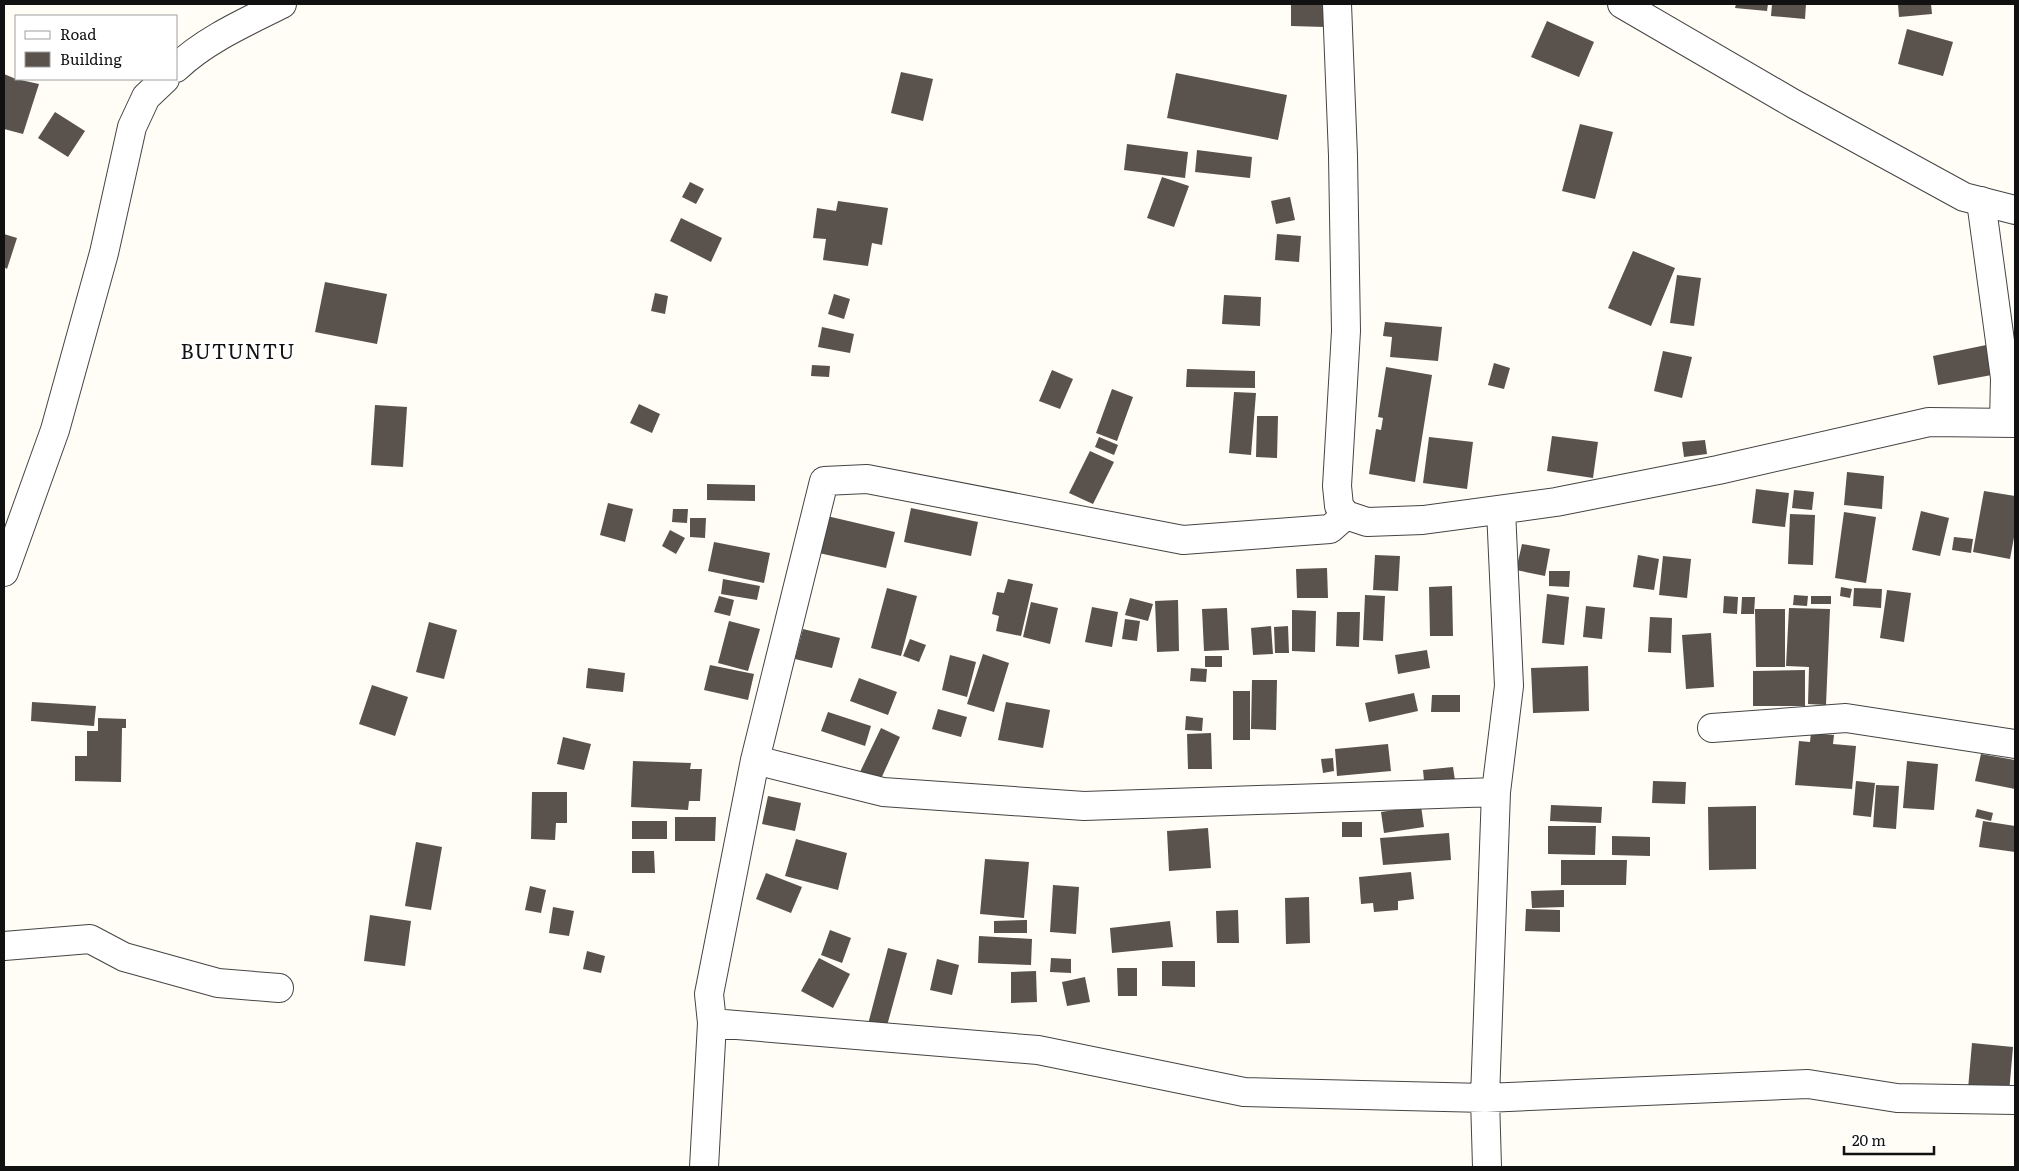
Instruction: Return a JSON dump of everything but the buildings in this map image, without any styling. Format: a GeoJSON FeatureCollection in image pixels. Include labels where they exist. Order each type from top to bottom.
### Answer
{"type":"FeatureCollection","features":[{"type":"Feature","properties":{"kind":"street"},"geometry":{"type":"LineString","coordinates":[[178,66],[184,60],[236,27],[282,4]]}},
{"type":"Feature","properties":{"kind":"street"},"geometry":{"type":"LineString","coordinates":[[1337,4],[1343,156],[1346,331],[1337,486],[1339,506],[1346,515],[1367,522],[1423,520],[1556,502],[1718,470],[1929,422],[2010,423],[1981,201]]}},
{"type":"Feature","properties":{"kind":"street"},"geometry":{"type":"LineString","coordinates":[[1622,4],[1794,104],[1964,197],[2015,210]]}},
{"type":"Feature","properties":{"kind":"street"},"geometry":{"type":"LineString","coordinates":[[4,572],[55,430],[104,253],[132,127],[146,97],[164,80]]}},
{"type":"Feature","properties":{"kind":"street"},"geometry":{"type":"LineString","coordinates":[[704,1167],[712,1024],[709,994],[755,760],[824,481],[867,479],[1182,540],[1330,529],[1346,515]]}},
{"type":"Feature","properties":{"kind":"street"},"geometry":{"type":"LineString","coordinates":[[1487,1167],[1485,1098],[1496,792],[1509,686],[1501,510]]}},
{"type":"Feature","properties":{"kind":"street"},"geometry":{"type":"LineString","coordinates":[[1712,728],[1846,718],[2015,744]]}},
{"type":"Feature","properties":{"kind":"street"},"geometry":{"type":"LineString","coordinates":[[755,760],[883,792],[1084,806],[1496,792]]}},
{"type":"Feature","properties":{"kind":"street"},"geometry":{"type":"LineString","coordinates":[[4,946],[90,939],[124,957],[218,983],[279,988]]}},
{"type":"Feature","properties":{"kind":"street"},"geometry":{"type":"LineString","coordinates":[[712,1024],[1038,1050],[1244,1092],[1485,1098],[1808,1084],[1896,1098],[2015,1100]]}},
{"type":"Feature","properties":{"kind":"district","name":"BUTUNTU"},"geometry":{"type":"Point","coordinates":[238,352]}}]}
